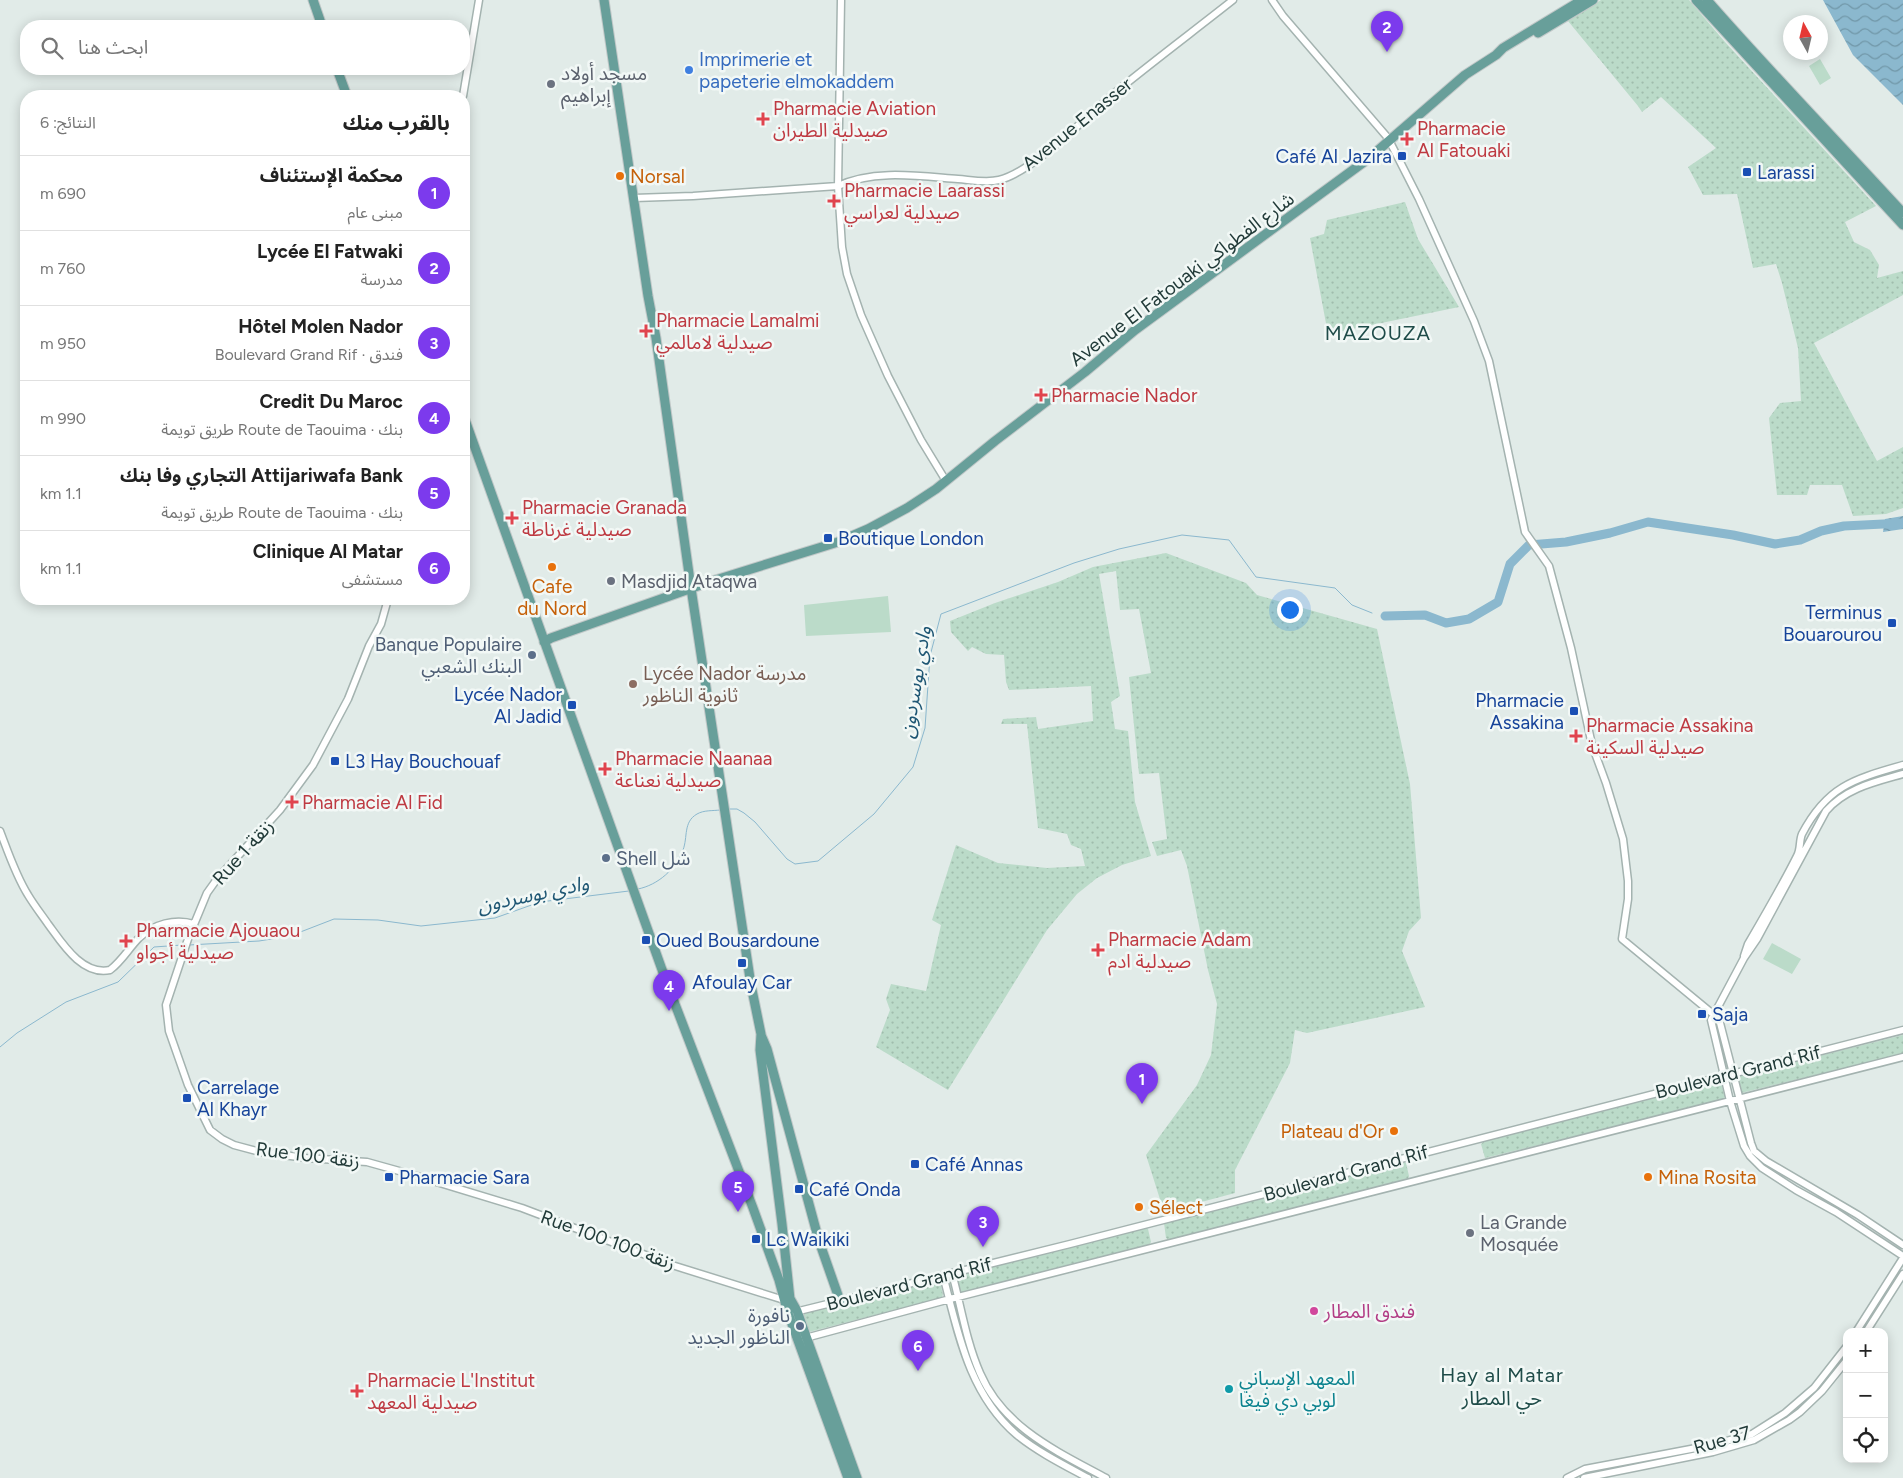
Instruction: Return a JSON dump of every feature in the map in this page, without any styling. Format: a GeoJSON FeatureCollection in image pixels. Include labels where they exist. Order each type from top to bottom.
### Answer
{"type":"FeatureCollection","features":[{"type":"Feature","properties":{"kind":"main road"},"geometry":{"type":"LineString","coordinates":[[313,0],[320,20]]}},
{"type":"Feature","properties":{"kind":"main road"},"geometry":{"type":"LineString","coordinates":[[604,0],[656,338],[691,588],[751,985],[761,1034],[767,1049],[819,1241],[840,1301]]}},
{"type":"Feature","properties":{"kind":"main road","name":"Avenue El Fatouaki شارع الفطواكي"},"geometry":{"type":"LineString","coordinates":[[544,642],[691,588],[838,542],[874,526],[907,508],[946,481],[1085,372],[1135,330],[1286,221],[1390,141],[1465,75],[1496,55],[1503,48],[1582,0]]}},
{"type":"Feature","properties":{"kind":"main road","name":"Avenue El Fatouaki شارع الفطواكي"},"geometry":{"type":"LineString","coordinates":[[1496,55],[1517,47],[1593,0]]}},
{"type":"Feature","properties":{"kind":"main road"},"geometry":{"type":"LineString","coordinates":[[1696,0],[1903,225]]}},
{"type":"Feature","properties":{"kind":"main road"},"geometry":{"type":"LineString","coordinates":[[1707,0],[1903,213]]}},
{"type":"Feature","properties":{"kind":"main road"},"geometry":{"type":"LineString","coordinates":[[339,75],[345,90]]}},
{"type":"Feature","properties":{"kind":"main road"},"geometry":{"type":"LineString","coordinates":[[470,434],[637,899],[779,1280],[857,1478]]}},
{"type":"Feature","properties":{"kind":"main road"},"geometry":{"type":"LineString","coordinates":[[761,1034],[760,1050],[782,1224],[787,1300]]}},
{"type":"Feature","properties":{"kind":"main road"},"geometry":{"type":"LineString","coordinates":[[802,1339],[848,1478]]}},
{"type":"Feature","properties":{"kind":"street"},"geometry":{"type":"LineString","coordinates":[[470,58],[479,0]]}},
{"type":"Feature","properties":{"kind":"street"},"geometry":{"type":"LineString","coordinates":[[840,0],[838,186],[843,256],[854,297],[888,376],[917,433],[946,481]]}},
{"type":"Feature","properties":{"kind":"street","name":"Avenue Enasser"},"geometry":{"type":"LineString","coordinates":[[634,198],[838,186],[859,178],[877,176],[916,176],[992,181],[1011,176],[1044,153],[1117,91],[1234,0]]}},
{"type":"Feature","properties":{"kind":"street"},"geometry":{"type":"LineString","coordinates":[[1272,0],[1283,16],[1390,141],[1452,269],[1474,321],[1488,361],[1512,467],[1524,532],[1549,566],[1560,600],[1592,745],[1606,783],[1626,852],[1628,899],[1622,939],[1719,1019],[1738,1099],[1754,1151],[1903,1245]]}},
{"type":"Feature","properties":{"kind":"street"},"geometry":{"type":"LineString","coordinates":[[465,90],[467,75]]}},
{"type":"Feature","properties":{"kind":"street","name":"Rue زنقة 1"},"geometry":{"type":"LineString","coordinates":[[184,951],[203,900],[212,886],[280,810],[316,760],[348,699],[369,646],[381,624],[386,605]]}},
{"type":"Feature","properties":{"kind":"street"},"geometry":{"type":"LineString","coordinates":[[1803,846],[1800,838],[1816,809],[1826,799],[1858,779],[1903,765]]}},
{"type":"Feature","properties":{"kind":"street"},"geometry":{"type":"LineString","coordinates":[[1859,1328],[1903,1257],[1836,1212],[1796,1190],[1755,1162],[1745,1148],[1730,1101],[1711,1020],[1744,958],[1748,944],[1798,854],[1822,816],[1836,801],[1862,786],[1903,774]]}},
{"type":"Feature","properties":{"kind":"street"},"geometry":{"type":"LineString","coordinates":[[0,831],[27,894],[72,954],[83,964],[94,970],[110,970],[140,937],[170,921],[185,921],[194,924]]}},
{"type":"Feature","properties":{"kind":"street","name":"Rue 100 زنقة"},"geometry":{"type":"LineString","coordinates":[[184,951],[166,1005],[166,1012],[174,1045],[188,1085],[210,1130],[234,1145],[260,1152],[306,1158],[367,1162],[427,1180]]}},
{"type":"Feature","properties":{"kind":"street","name":"Boulevard Grand Rif"},"geometry":{"type":"LineString","coordinates":[[792,1312],[952,1273],[1903,1030]]}},
{"type":"Feature","properties":{"kind":"street","name":"Boulevard Grand Rif"},"geometry":{"type":"LineString","coordinates":[[802,1339],[958,1297],[1903,1058]]}},
{"type":"Feature","properties":{"kind":"street","name":"Rue 100 زنقة 100"},"geometry":{"type":"LineString","coordinates":[[427,1180],[522,1208],[672,1264],[787,1300]]}},
{"type":"Feature","properties":{"kind":"street"},"geometry":{"type":"LineString","coordinates":[[952,1273],[980,1372],[995,1400],[1006,1414],[1040,1442],[1106,1478]]}},
{"type":"Feature","properties":{"kind":"street"},"geometry":{"type":"LineString","coordinates":[[1869,1328],[1903,1274]]}},
{"type":"Feature","properties":{"kind":"street"},"geometry":{"type":"LineString","coordinates":[[943,1275],[961,1344],[972,1374],[980,1389],[1000,1417],[1017,1434],[1088,1478]]}},
{"type":"Feature","properties":{"kind":"street","name":"Rue 37"},"geometry":{"type":"LineString","coordinates":[[1567,1478],[1584,1469],[1712,1446],[1752,1434],[1785,1413],[1814,1388],[1843,1351]]}},
{"type":"Feature","properties":{"kind":"street","name":"Rue 37"},"geometry":{"type":"LineString","coordinates":[[1584,1478],[1713,1452],[1754,1440],[1789,1420],[1805,1407],[1822,1391],[1843,1365]]}},
{"type":"Feature","properties":{"kind":"green space"},"geometry":{"type":"Polygon","coordinates":[[[1601,0],[1689,0],[1725,42],[1876,206],[1845,222],[1854,242],[1870,250],[1879,265],[1877,278],[1903,271],[1903,295],[1814,343],[1877,461],[1903,447],[1903,508],[1886,514],[1853,516],[1842,485],[1810,485],[1807,495],[1777,495],[1769,418],[1780,403],[1801,401],[1798,348],[1776,264],[1753,268],[1737,194],[1703,195],[1688,167],[1716,148],[1661,97],[1642,112],[1568,21],[1601,0]]]}},
{"type":"Feature","properties":{"kind":"green space"},"geometry":{"type":"Polygon","coordinates":[[[1821,60],[1831,78],[1820,85],[1809,66],[1821,60]]]}},
{"type":"Feature","properties":{"kind":"green space"},"geometry":{"type":"Polygon","coordinates":[[[1405,202],[1418,239],[1459,307],[1328,334],[1310,238],[1324,234],[1327,220],[1405,202]]]}},
{"type":"Feature","properties":{"kind":"green space"},"geometry":{"type":"Polygon","coordinates":[[[1166,553],[1246,583],[1257,595],[1377,629],[1410,784],[1421,918],[1409,931],[1402,951],[1425,1007],[1307,1033],[1295,1030],[1290,1063],[1235,1170],[1235,1193],[1164,1212],[1146,1155],[1197,1085],[1211,1055],[1217,1004],[1208,970],[1187,866],[1181,850],[1157,856],[1152,842],[1167,839],[1159,773],[1139,774],[1129,677],[1151,673],[1139,609],[1120,610],[1116,571],[1099,574],[1120,696],[1111,702],[1115,729],[1128,731],[1135,802],[1151,856],[1122,865],[1097,878],[1077,894],[1047,930],[948,1090],[876,1047],[890,1010],[886,999],[891,984],[926,991],[941,925],[932,920],[956,845],[998,863],[1047,868],[1085,866],[1081,849],[1071,845],[1067,834],[1038,828],[1027,724],[1001,724],[1003,719],[1036,717],[1038,729],[1093,721],[1091,686],[1009,690],[1006,682],[1004,655],[986,654],[972,647],[968,651],[951,632],[950,621],[995,603],[1058,582],[1093,567],[1166,553]]]}},
{"type":"Feature","properties":{"kind":"green space"},"geometry":{"type":"Polygon","coordinates":[[[888,596],[891,632],[806,636],[804,605],[888,596]]]}},
{"type":"Feature","properties":{"kind":"green space"},"geometry":{"type":"Polygon","coordinates":[[[1772,943],[1801,959],[1792,974],[1763,959],[1772,943]]]}},
{"type":"Feature","properties":{"kind":"green space"},"geometry":{"type":"Polygon","coordinates":[[[1903,1035],[1903,1054],[1741,1093],[1737,1077],[1739,1076],[1903,1035]]]}},
{"type":"Feature","properties":{"kind":"green space"},"geometry":{"type":"Polygon","coordinates":[[[1718,1082],[1721,1083],[1725,1097],[1723,1100],[1485,1158],[1481,1144],[1484,1141],[1718,1082]]]}},
{"type":"Feature","properties":{"kind":"green space"},"geometry":{"type":"Polygon","coordinates":[[[1402,1162],[1406,1163],[1408,1179],[1169,1240],[1166,1238],[1164,1223],[1402,1162]]]}},
{"type":"Feature","properties":{"kind":"green space"},"geometry":{"type":"Polygon","coordinates":[[[1144,1227],[1148,1229],[1151,1242],[1149,1245],[961,1293],[959,1291],[955,1276],[957,1275],[1144,1227]]]}},
{"type":"Feature","properties":{"kind":"green space"},"geometry":{"type":"Polygon","coordinates":[[[937,1280],[940,1281],[943,1295],[941,1298],[807,1331],[802,1314],[937,1280]]]}},
{"type":"Feature","properties":{"kind":"water"},"geometry":{"type":"Polygon","coordinates":[[[1823,0],[1903,0],[1903,105],[1853,55],[1823,0]]]}},
{"type":"Feature","properties":{"kind":"water"},"geometry":{"type":"Polygon","coordinates":[[[1903,516],[1903,529],[1883,532],[1885,519],[1903,516]]]}},
{"type":"Feature","properties":{"kind":"waterway"},"geometry":{"type":"LineString","coordinates":[[1385,616],[1425,615],[1446,623],[1469,619],[1498,602],[1510,564],[1529,545],[1566,542],[1610,533],[1648,522],[1733,535],[1775,544],[1800,540],[1821,531],[1844,526],[1903,523]]}},
{"type":"Feature","properties":{"kind":"waterway","name":"وادي بوسردون"},"geometry":{"type":"LineString","coordinates":[[729,809],[737,809],[755,822],[787,859],[795,864],[818,861],[874,814],[913,767],[925,728],[930,656],[941,614],[1074,563],[1119,549],[1182,535],[1229,540],[1256,577],[1335,588],[1352,605],[1372,613]]}},
{"type":"Feature","properties":{"kind":"waterway","name":"وادي بوسردون"},"geometry":{"type":"LineString","coordinates":[[638,889],[659,880],[676,864],[683,850],[688,825],[693,817],[702,812],[720,810]]}},
{"type":"Feature","properties":{"kind":"waterway","name":"وادي بوسردون"},"geometry":{"type":"LineString","coordinates":[[189,945],[259,941],[290,936],[334,919],[378,920],[421,926],[495,918],[540,902],[629,891]]}},
{"type":"Feature","properties":{"kind":"waterway","name":"وادي بوسردون"},"geometry":{"type":"LineString","coordinates":[[0,1047],[17,1033],[66,1002],[118,982],[154,947],[182,945]]}},
{"type":"Feature","properties":{"kind":"place","name":"Lycée El Fatwaki"},"geometry":{"type":"Point","coordinates":[1387,52]}},
{"type":"Feature","properties":{"kind":"place","name":"Imprimerie et papeterie elmokaddem"},"geometry":{"type":"Point","coordinates":[689,70]}},
{"type":"Feature","properties":{"kind":"place","name":"مسجد أولاد إبراهيم"},"geometry":{"type":"Point","coordinates":[551,84]}},
{"type":"Feature","properties":{"kind":"place","name":"Pharmacie Aviation صيدلية الطيران"},"geometry":{"type":"Point","coordinates":[763,119]}},
{"type":"Feature","properties":{"kind":"place","name":"Pharmacie Al Fatouaki"},"geometry":{"type":"Point","coordinates":[1407,139]}},
{"type":"Feature","properties":{"kind":"place","name":"Café Al Jazira"},"geometry":{"type":"Point","coordinates":[1402,156]}},
{"type":"Feature","properties":{"kind":"place","name":"Larassi"},"geometry":{"type":"Point","coordinates":[1747,172]}},
{"type":"Feature","properties":{"kind":"place","name":"Norsal"},"geometry":{"type":"Point","coordinates":[620,176]}},
{"type":"Feature","properties":{"kind":"place","name":"Pharmacie Laarassi صيدلية لعراسي"},"geometry":{"type":"Point","coordinates":[834,201]}},
{"type":"Feature","properties":{"kind":"place","name":"Pharmacie Lamalmi صيدلية لامالمي"},"geometry":{"type":"Point","coordinates":[646,331]}},
{"type":"Feature","properties":{"kind":"place","name":"Pharmacie Nador"},"geometry":{"type":"Point","coordinates":[1041,395]}},
{"type":"Feature","properties":{"kind":"place","name":"Pharmacie Granada صيدلية غرناطة"},"geometry":{"type":"Point","coordinates":[512,518]}},
{"type":"Feature","properties":{"kind":"place","name":"Boutique London"},"geometry":{"type":"Point","coordinates":[828,538]}},
{"type":"Feature","properties":{"kind":"place","name":"Cafe du Nord"},"geometry":{"type":"Point","coordinates":[552,567]}},
{"type":"Feature","properties":{"kind":"place","name":"Masdjid Ataqwa"},"geometry":{"type":"Point","coordinates":[611,581]}},
{"type":"Feature","properties":{"kind":"place","name":"Terminus Bouarourou"},"geometry":{"type":"Point","coordinates":[1892,623]}},
{"type":"Feature","properties":{"kind":"place","name":"Banque Populaire البنك الشعبي"},"geometry":{"type":"Point","coordinates":[532,655]}},
{"type":"Feature","properties":{"kind":"place","name":"Lycée Nador مدرسة ثانوية الناظور"},"geometry":{"type":"Point","coordinates":[633,684]}},
{"type":"Feature","properties":{"kind":"place","name":"Lycée Nador Al Jadid"},"geometry":{"type":"Point","coordinates":[572,705]}},
{"type":"Feature","properties":{"kind":"place","name":"Pharmacie Assakina"},"geometry":{"type":"Point","coordinates":[1574,711]}},
{"type":"Feature","properties":{"kind":"place","name":"Pharmacie Assakina صيدلية السكينة"},"geometry":{"type":"Point","coordinates":[1576,736]}},
{"type":"Feature","properties":{"kind":"place","name":"L3 Hay Bouchouaf"},"geometry":{"type":"Point","coordinates":[335,761]}},
{"type":"Feature","properties":{"kind":"place","name":"Pharmacie Naanaa صيدلية نعناعة"},"geometry":{"type":"Point","coordinates":[605,769]}},
{"type":"Feature","properties":{"kind":"place","name":"Pharmacie Al Fid"},"geometry":{"type":"Point","coordinates":[292,802]}},
{"type":"Feature","properties":{"kind":"place","name":"Shell شل"},"geometry":{"type":"Point","coordinates":[606,858]}},
{"type":"Feature","properties":{"kind":"place","name":"Oued Bousardoune"},"geometry":{"type":"Point","coordinates":[646,940]}},
{"type":"Feature","properties":{"kind":"place","name":"Pharmacie Ajouaou صيدلية أجواو"},"geometry":{"type":"Point","coordinates":[126,941]}},
{"type":"Feature","properties":{"kind":"place","name":"Pharmacie Adam صيدلية ادم"},"geometry":{"type":"Point","coordinates":[1098,950]}},
{"type":"Feature","properties":{"kind":"place","name":"Afoulay Car"},"geometry":{"type":"Point","coordinates":[742,963]}},
{"type":"Feature","properties":{"kind":"place","name":"Credit Du Maroc"},"geometry":{"type":"Point","coordinates":[669,1011]}},
{"type":"Feature","properties":{"kind":"place","name":"Saja"},"geometry":{"type":"Point","coordinates":[1702,1014]}},
{"type":"Feature","properties":{"kind":"place","name":"Carrelage Al Khayr"},"geometry":{"type":"Point","coordinates":[187,1098]}},
{"type":"Feature","properties":{"kind":"place","name":"محكمة الإستئناف"},"geometry":{"type":"Point","coordinates":[1142,1104]}},
{"type":"Feature","properties":{"kind":"place","name":"Plateau d'Or"},"geometry":{"type":"Point","coordinates":[1394,1131]}},
{"type":"Feature","properties":{"kind":"place","name":"Café Annas"},"geometry":{"type":"Point","coordinates":[915,1164]}},
{"type":"Feature","properties":{"kind":"place","name":"Pharmacie Sara"},"geometry":{"type":"Point","coordinates":[389,1177]}},
{"type":"Feature","properties":{"kind":"place","name":"Mina Rosita"},"geometry":{"type":"Point","coordinates":[1648,1177]}},
{"type":"Feature","properties":{"kind":"place","name":"Café Onda"},"geometry":{"type":"Point","coordinates":[799,1189]}},
{"type":"Feature","properties":{"kind":"place","name":"Sélect"},"geometry":{"type":"Point","coordinates":[1139,1207]}},
{"type":"Feature","properties":{"kind":"place","name":"Attijariwafa Bank التجاري وفا بنك"},"geometry":{"type":"Point","coordinates":[738,1212]}},
{"type":"Feature","properties":{"kind":"place","name":"La Grande Mosquée"},"geometry":{"type":"Point","coordinates":[1470,1233]}},
{"type":"Feature","properties":{"kind":"place","name":"Lc Waikiki"},"geometry":{"type":"Point","coordinates":[756,1239]}},
{"type":"Feature","properties":{"kind":"place","name":"Hôtel Molen Nador"},"geometry":{"type":"Point","coordinates":[983,1247]}},
{"type":"Feature","properties":{"kind":"place","name":"فندق المطار"},"geometry":{"type":"Point","coordinates":[1314,1311]}},
{"type":"Feature","properties":{"kind":"place","name":"نافورة الناظور الجديد"},"geometry":{"type":"Point","coordinates":[800,1326]}},
{"type":"Feature","properties":{"kind":"place","name":"Clinique Al Matar"},"geometry":{"type":"Point","coordinates":[918,1371]}},
{"type":"Feature","properties":{"kind":"place","name":"المعهد الإسباني لوبي دي فيغا"},"geometry":{"type":"Point","coordinates":[1229,1389]}},
{"type":"Feature","properties":{"kind":"place","name":"Pharmacie L'Institut صيدلية المعهد"},"geometry":{"type":"Point","coordinates":[357,1391]}},
{"type":"Feature","properties":{"kind":"district","name":"MAZOUZA"},"geometry":{"type":"Point","coordinates":[1378,333]}},
{"type":"Feature","properties":{"kind":"district","name":"Hay al Matar حي المطار"},"geometry":{"type":"Point","coordinates":[1502,1386]}}]}
